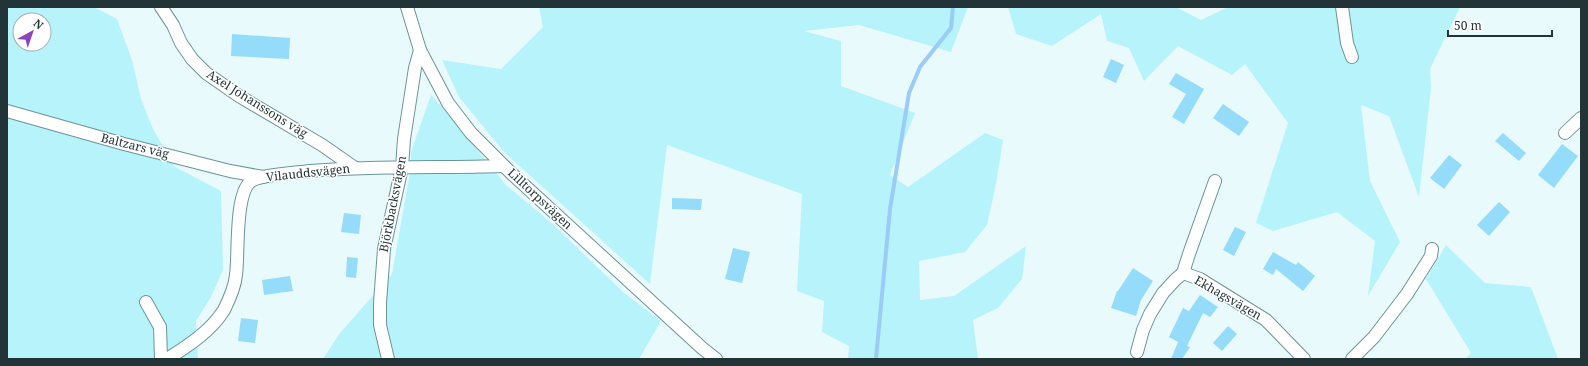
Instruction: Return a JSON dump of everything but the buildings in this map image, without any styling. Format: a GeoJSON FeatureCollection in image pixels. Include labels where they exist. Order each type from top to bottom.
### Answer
{"type":"FeatureCollection","features":[{"type":"Feature","properties":{"kind":"street","name":"Axel Johanssons väg"},"geometry":{"type":"LineString","coordinates":[[161,7],[174,25],[181,43],[192,59],[206,73],[239,96],[322,145],[355,168]]}},
{"type":"Feature","properties":{"kind":"street","name":"Lilltorpsvägen"},"geometry":{"type":"LineString","coordinates":[[407,7],[420,50],[457,116],[470,132],[504,166],[702,348],[716,359]]}},
{"type":"Feature","properties":{"kind":"street"},"geometry":{"type":"LineString","coordinates":[[1342,7],[1346,43],[1352,57]]}},
{"type":"Feature","properties":{"kind":"street","name":"Björkbacksvägen"},"geometry":{"type":"LineString","coordinates":[[388,359],[380,325],[384,249],[402,167],[404,139],[415,68],[420,50]]}},
{"type":"Feature","properties":{"kind":"street","name":"Baltzars väg"},"geometry":{"type":"LineString","coordinates":[[7,111],[124,144],[264,177]]}},
{"type":"Feature","properties":{"kind":"street"},"geometry":{"type":"LineString","coordinates":[[1565,133],[1581,118]]}},
{"type":"Feature","properties":{"kind":"street","name":"Vilauddsvägen"},"geometry":{"type":"LineString","coordinates":[[167,359],[182,350],[206,331],[217,320],[224,308],[236,276],[241,199],[248,184],[253,180],[264,177],[355,168],[504,166]]}},
{"type":"Feature","properties":{"kind":"street","name":"Ekhagsvägen"},"geometry":{"type":"LineString","coordinates":[[1137,352],[1143,330],[1150,314],[1163,293],[1183,274],[1215,181]]}},
{"type":"Feature","properties":{"kind":"street"},"geometry":{"type":"LineString","coordinates":[[1352,359],[1374,337],[1407,294],[1431,256],[1432,249]]}},
{"type":"Feature","properties":{"kind":"street","name":"Ekhagsvägen"},"geometry":{"type":"LineString","coordinates":[[1183,274],[1200,279],[1266,320],[1304,359]]}},
{"type":"Feature","properties":{"kind":"street"},"geometry":{"type":"LineString","coordinates":[[146,302],[160,327],[161,359]]}},
{"type":"Feature","properties":{"kind":"shaded area"},"geometry":{"type":"Polygon","coordinates":[[[7,7],[94,7],[117,19],[132,60],[141,99],[153,129],[175,167],[221,191],[223,270],[211,297],[196,321],[198,359],[7,359],[7,7]]]}},
{"type":"Feature","properties":{"kind":"shaded area"},"geometry":{"type":"Polygon","coordinates":[[[539,7],[968,7],[951,52],[859,25],[804,31],[841,41],[841,86],[915,113],[890,175],[908,187],[985,133],[1003,140],[996,184],[987,225],[965,252],[919,261],[920,300],[954,296],[1026,246],[1022,279],[998,308],[973,320],[978,359],[848,359],[849,346],[822,332],[824,301],[797,291],[802,194],[667,145],[650,284],[504,152],[459,97],[442,60],[501,69],[543,27],[539,7]]]}},
{"type":"Feature","properties":{"kind":"shaded area"},"geometry":{"type":"Polygon","coordinates":[[[1008,7],[1176,7],[1201,20],[1228,7],[1460,7],[1430,69],[1431,88],[1419,197],[1389,116],[1361,105],[1370,181],[1400,242],[1368,296],[1375,241],[1337,212],[1273,231],[1256,223],[1288,123],[1245,64],[1232,75],[1178,46],[1144,81],[1129,48],[1107,41],[1101,14],[1052,46],[1016,34],[1008,7]]]}},
{"type":"Feature","properties":{"kind":"shaded area"},"geometry":{"type":"Polygon","coordinates":[[[431,95],[506,185],[555,226],[624,293],[661,321],[639,359],[323,359],[340,333],[392,274],[410,173],[411,152],[431,95]]]}},
{"type":"Feature","properties":{"kind":"shaded area"},"geometry":{"type":"Polygon","coordinates":[[[1446,245],[1485,283],[1531,287],[1558,359],[1465,359],[1471,353],[1426,279],[1446,245]]]}},
{"type":"Feature","properties":{"kind":"waterway"},"geometry":{"type":"LineString","coordinates":[[876,359],[890,209],[909,93],[920,67],[951,28],[953,7]]}}]}
